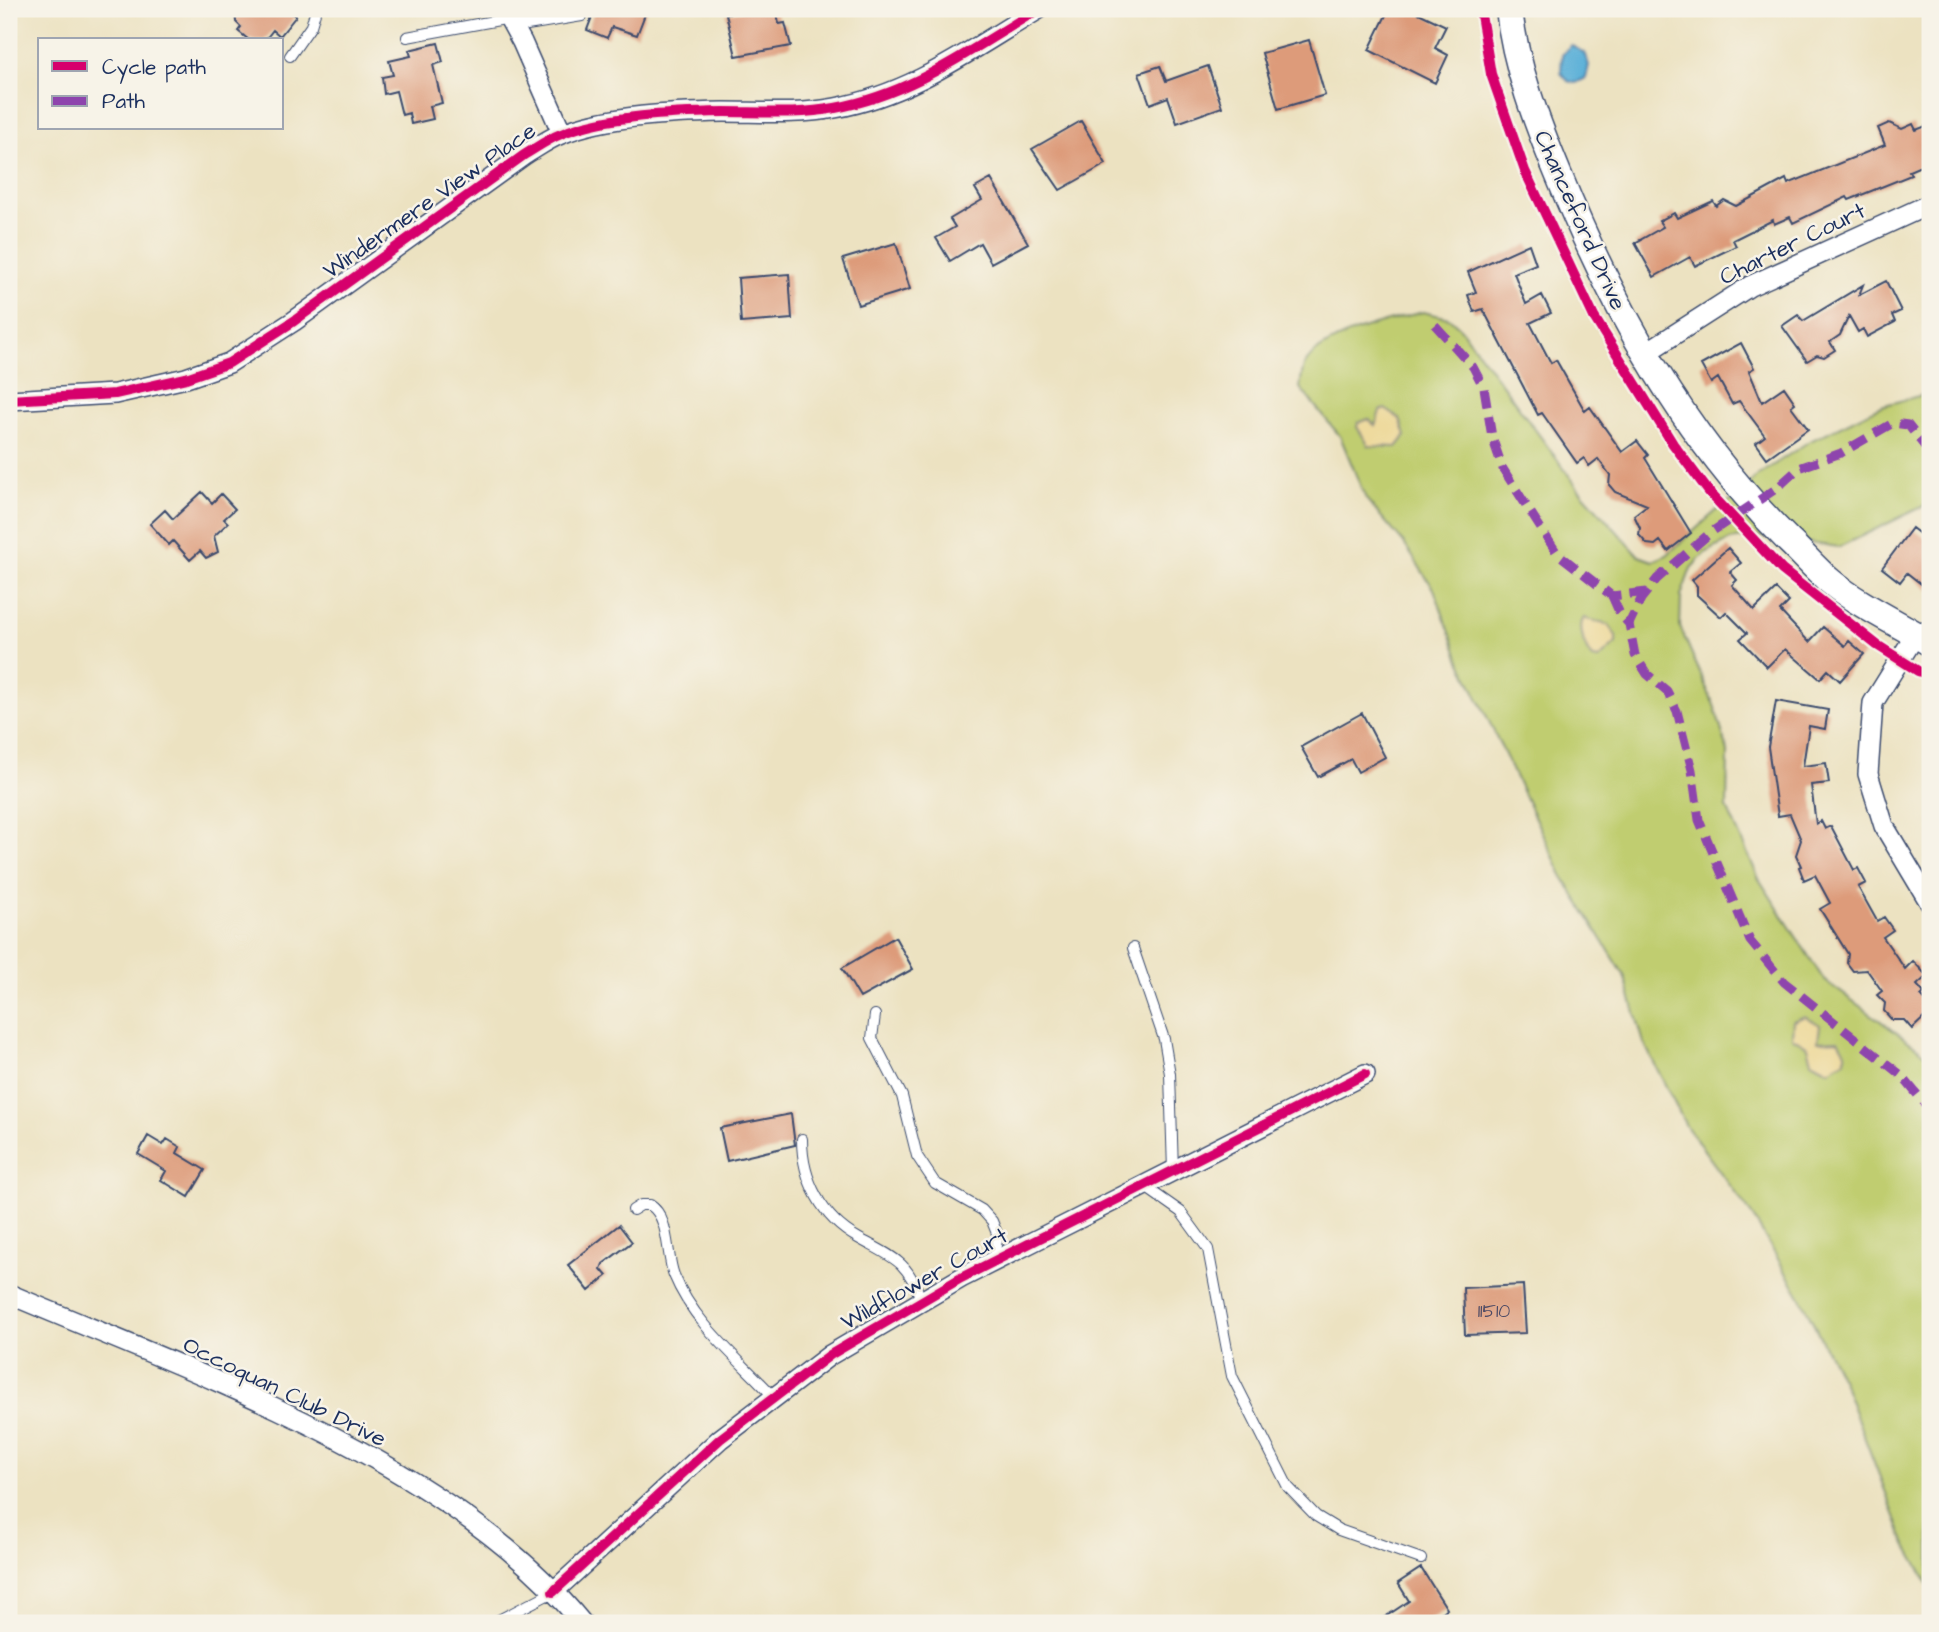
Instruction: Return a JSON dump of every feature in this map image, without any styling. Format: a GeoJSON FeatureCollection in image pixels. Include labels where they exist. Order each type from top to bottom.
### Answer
{"type":"FeatureCollection","features":[{"type":"Feature","properties":{"kind":"street","name":"Windermere View Place"},"geometry":{"type":"LineString","coordinates":[[9,400],[115,394],[186,378],[229,363],[295,321],[524,155],[562,133],[622,119],[722,112],[786,114],[835,108],[897,92],[946,68],[1038,9]]}},
{"type":"Feature","properties":{"kind":"street","name":"Chanceford Drive"},"geometry":{"type":"LineString","coordinates":[[1509,9],[1527,89],[1547,146],[1602,278],[1644,354],[1688,421],[1753,505],[1832,583],[1923,638]]}},
{"type":"Feature","properties":{"kind":"street"},"geometry":{"type":"LineString","coordinates":[[510,18],[562,133]]}},
{"type":"Feature","properties":{"kind":"street","name":"Charter Court"},"geometry":{"type":"LineString","coordinates":[[1644,354],[1750,286],[1930,204]]}},
{"type":"Feature","properties":{"kind":"street"},"geometry":{"type":"LineString","coordinates":[[1923,638],[1873,703],[1868,774],[1884,826],[1930,903]]}},
{"type":"Feature","properties":{"kind":"street","name":"Wildflower Court"},"geometry":{"type":"LineString","coordinates":[[553,1592],[720,1439],[830,1355],[921,1300],[1365,1074]]}},
{"type":"Feature","properties":{"kind":"street","name":"Occoquan Club Drive"},"geometry":{"type":"LineString","coordinates":[[9,1294],[251,1396],[320,1430],[447,1506],[517,1558],[582,1623]]}},
{"type":"Feature","properties":{"kind":"lane"},"geometry":{"type":"LineString","coordinates":[[290,56],[311,26],[316,9]]}},
{"type":"Feature","properties":{"kind":"lane"},"geometry":{"type":"LineString","coordinates":[[407,37],[510,18],[582,16]]}},
{"type":"Feature","properties":{"kind":"lane"},"geometry":{"type":"LineString","coordinates":[[1133,947],[1164,1039],[1170,1074],[1173,1171]]}},
{"type":"Feature","properties":{"kind":"lane"},"geometry":{"type":"LineString","coordinates":[[875,1015],[872,1038],[902,1096],[917,1156],[935,1182],[982,1210],[992,1221],[998,1236],[997,1251],[992,1263]]}},
{"type":"Feature","properties":{"kind":"lane"},"geometry":{"type":"LineString","coordinates":[[802,1139],[805,1170],[814,1194],[826,1212],[859,1239],[894,1256],[906,1268],[921,1300]]}},
{"type":"Feature","properties":{"kind":"lane"},"geometry":{"type":"LineString","coordinates":[[1144,1186],[1181,1212],[1208,1249],[1232,1376],[1288,1487],[1316,1516],[1339,1530],[1421,1559]]}},
{"type":"Feature","properties":{"kind":"lane"},"geometry":{"type":"LineString","coordinates":[[633,1210],[650,1205],[661,1216],[673,1271],[697,1317],[773,1396]]}},
{"type":"Feature","properties":{"kind":"lane"},"geometry":{"type":"LineString","coordinates":[[493,1623],[553,1592]]}},
{"type":"Feature","properties":{"kind":"green space"},"geometry":{"type":"Polygon","coordinates":[[[1423,312],[1449,318],[1461,329],[1579,489],[1639,556],[1653,561],[1667,555],[1716,511],[1734,499],[1757,476],[1808,442],[1881,406],[1930,393],[1930,503],[1839,547],[1755,536],[1730,540],[1705,553],[1691,568],[1681,596],[1680,627],[1714,705],[1728,752],[1727,808],[1759,879],[1824,980],[1930,1057],[1930,1587],[1906,1545],[1845,1387],[1801,1298],[1752,1215],[1686,1126],[1644,1043],[1624,975],[1562,875],[1460,660],[1434,589],[1403,542],[1366,499],[1340,436],[1300,388],[1304,366],[1324,346],[1358,331],[1423,312]]]}},
{"type":"Feature","properties":{"kind":"sand"},"geometry":{"type":"Polygon","coordinates":[[[1385,409],[1400,419],[1406,436],[1397,447],[1369,446],[1357,427],[1358,422],[1369,419],[1375,426],[1380,411],[1385,409]]]}},
{"type":"Feature","properties":{"kind":"sand"},"geometry":{"type":"Polygon","coordinates":[[[1584,618],[1608,625],[1616,636],[1616,643],[1599,659],[1592,658],[1585,644],[1581,626],[1584,618]]]}},
{"type":"Feature","properties":{"kind":"sand"},"geometry":{"type":"Polygon","coordinates":[[[1805,1016],[1820,1025],[1818,1041],[1838,1040],[1845,1052],[1845,1060],[1829,1070],[1812,1061],[1808,1047],[1792,1037],[1793,1021],[1805,1016]]]}},
{"type":"Feature","properties":{"kind":"water"},"geometry":{"type":"Polygon","coordinates":[[[1571,45],[1584,53],[1589,65],[1586,78],[1576,83],[1568,81],[1561,73],[1562,55],[1571,45]]]}},
{"type":"Feature","properties":{"kind":"building"},"geometry":{"type":"Polygon","coordinates":[[[235,9],[287,9],[296,16],[280,36],[273,30],[267,38],[247,38],[238,31],[241,27],[236,22],[235,9]]]}},
{"type":"Feature","properties":{"kind":"building"},"geometry":{"type":"Polygon","coordinates":[[[595,9],[647,9],[637,35],[612,27],[607,38],[587,30],[595,9]]]}},
{"type":"Feature","properties":{"kind":"building"},"geometry":{"type":"Polygon","coordinates":[[[749,9],[776,9],[779,24],[785,23],[791,46],[736,56],[726,14],[749,9]]]}},
{"type":"Feature","properties":{"kind":"building"},"geometry":{"type":"Polygon","coordinates":[[[1389,9],[1410,9],[1446,26],[1435,48],[1448,55],[1435,83],[1369,50],[1389,9]]]}},
{"type":"Feature","properties":{"kind":"building"},"geometry":{"type":"Polygon","coordinates":[[[1309,40],[1325,95],[1278,109],[1262,53],[1309,40]]]}},
{"type":"Feature","properties":{"kind":"building"},"geometry":{"type":"Polygon","coordinates":[[[438,43],[443,62],[433,65],[442,103],[430,106],[433,119],[411,124],[409,113],[402,115],[396,91],[384,94],[382,77],[393,75],[389,61],[411,56],[409,50],[438,43]]]}},
{"type":"Feature","properties":{"kind":"building"},"geometry":{"type":"Polygon","coordinates":[[[1160,66],[1166,81],[1208,66],[1222,107],[1177,123],[1168,97],[1150,104],[1139,73],[1160,66]]]}},
{"type":"Feature","properties":{"kind":"building"},"geometry":{"type":"Polygon","coordinates":[[[1081,121],[1106,164],[1060,190],[1032,149],[1081,121]]]}},
{"type":"Feature","properties":{"kind":"building"},"geometry":{"type":"Polygon","coordinates":[[[1889,123],[1902,129],[1913,124],[1916,130],[1926,126],[1930,137],[1930,162],[1909,171],[1911,175],[1849,200],[1847,197],[1793,223],[1790,217],[1774,224],[1773,220],[1733,240],[1736,246],[1695,266],[1690,257],[1654,277],[1635,243],[1663,227],[1659,221],[1674,213],[1677,218],[1713,201],[1716,206],[1724,200],[1736,206],[1786,179],[1788,184],[1885,145],[1878,128],[1889,123]]]}},
{"type":"Feature","properties":{"kind":"building"},"geometry":{"type":"Polygon","coordinates":[[[991,179],[1028,243],[991,263],[980,243],[950,261],[936,238],[955,227],[950,219],[982,200],[975,188],[991,179]]]}},
{"type":"Feature","properties":{"kind":"building"},"geometry":{"type":"Polygon","coordinates":[[[896,243],[910,289],[858,305],[843,259],[896,243]]]}},
{"type":"Feature","properties":{"kind":"building"},"geometry":{"type":"Polygon","coordinates":[[[1529,244],[1536,264],[1514,273],[1526,304],[1542,295],[1551,313],[1530,323],[1551,363],[1556,360],[1585,411],[1590,407],[1622,452],[1637,441],[1648,455],[1645,458],[1691,533],[1668,551],[1660,541],[1655,545],[1647,544],[1639,535],[1640,528],[1634,515],[1647,505],[1615,492],[1609,485],[1610,475],[1598,459],[1589,466],[1584,458],[1577,463],[1542,413],[1538,415],[1483,309],[1474,312],[1468,295],[1476,292],[1468,272],[1529,244]]]}},
{"type":"Feature","properties":{"kind":"building"},"geometry":{"type":"Polygon","coordinates":[[[789,274],[792,319],[741,323],[738,278],[789,274]]]}},
{"type":"Feature","properties":{"kind":"building"},"geometry":{"type":"Polygon","coordinates":[[[1886,281],[1901,311],[1892,315],[1895,322],[1867,337],[1863,329],[1858,332],[1849,316],[1840,335],[1830,342],[1835,350],[1824,357],[1817,355],[1807,361],[1782,326],[1798,315],[1803,321],[1863,285],[1859,295],[1886,281]]]}},
{"type":"Feature","properties":{"kind":"building"},"geometry":{"type":"Polygon","coordinates":[[[1741,343],[1754,368],[1749,371],[1762,402],[1784,387],[1795,403],[1791,406],[1808,429],[1767,458],[1756,443],[1765,436],[1739,401],[1732,404],[1718,378],[1711,383],[1701,365],[1741,343]]]}},
{"type":"Feature","properties":{"kind":"building"},"geometry":{"type":"Polygon","coordinates":[[[202,492],[212,503],[221,494],[235,509],[224,519],[228,523],[214,536],[218,552],[206,558],[200,551],[190,560],[173,541],[169,545],[150,524],[165,510],[173,519],[202,492]]]}},
{"type":"Feature","properties":{"kind":"building"},"geometry":{"type":"Polygon","coordinates":[[[1912,528],[1930,542],[1930,591],[1907,573],[1900,582],[1882,568],[1912,528]]]}},
{"type":"Feature","properties":{"kind":"building"},"geometry":{"type":"Polygon","coordinates":[[[1728,548],[1741,563],[1730,572],[1737,580],[1732,585],[1754,610],[1776,589],[1789,602],[1780,611],[1809,642],[1823,627],[1845,646],[1849,641],[1864,654],[1840,681],[1828,670],[1820,679],[1785,649],[1767,667],[1740,639],[1747,633],[1726,612],[1721,617],[1697,595],[1697,586],[1692,580],[1728,548]]]}},
{"type":"Feature","properties":{"kind":"building"},"geometry":{"type":"Polygon","coordinates":[[[1776,701],[1828,710],[1825,729],[1809,726],[1803,766],[1826,763],[1829,783],[1811,785],[1816,824],[1821,821],[1825,829],[1831,826],[1854,870],[1858,868],[1866,883],[1858,887],[1877,921],[1884,917],[1893,930],[1883,937],[1905,969],[1913,961],[1927,976],[1917,985],[1924,993],[1921,996],[1930,1006],[1930,1012],[1912,1029],[1904,1020],[1892,1020],[1884,1011],[1885,1003],[1877,995],[1882,991],[1867,970],[1853,971],[1847,963],[1848,954],[1820,909],[1830,903],[1815,875],[1804,880],[1796,855],[1801,840],[1790,814],[1778,816],[1768,747],[1776,701]]]}},
{"type":"Feature","properties":{"kind":"building"},"geometry":{"type":"Polygon","coordinates":[[[1362,713],[1385,757],[1358,772],[1351,759],[1318,777],[1301,747],[1362,713]]]}},
{"type":"Feature","properties":{"kind":"building"},"geometry":{"type":"Polygon","coordinates":[[[895,937],[913,969],[860,998],[842,968],[895,937]]]}},
{"type":"Feature","properties":{"kind":"building"},"geometry":{"type":"Polygon","coordinates":[[[791,1114],[795,1145],[727,1161],[720,1128],[791,1114]]]}},
{"type":"Feature","properties":{"kind":"building"},"geometry":{"type":"Polygon","coordinates":[[[148,1136],[163,1145],[167,1139],[180,1147],[177,1153],[205,1170],[189,1197],[161,1180],[166,1171],[138,1154],[148,1136]]]}},
{"type":"Feature","properties":{"kind":"building"},"geometry":{"type":"Polygon","coordinates":[[[619,1225],[632,1242],[603,1264],[601,1269],[607,1276],[589,1291],[568,1265],[619,1225]]]}},
{"type":"Feature","properties":{"kind":"building"},"geometry":{"type":"Polygon","coordinates":[[[1523,1285],[1526,1333],[1465,1335],[1463,1288],[1523,1285]]]}},
{"type":"Feature","properties":{"kind":"building"},"geometry":{"type":"Polygon","coordinates":[[[1421,1568],[1447,1609],[1425,1623],[1376,1623],[1409,1601],[1398,1583],[1421,1568]]]}},
{"type":"Feature","properties":{"kind":"marked path"},"geometry":{"type":"LineString","coordinates":[[1435,325],[1473,367],[1484,388],[1492,437],[1503,469],[1557,553],[1612,596],[1647,592]]}},
{"type":"Feature","properties":{"kind":"marked path"},"geometry":{"type":"LineString","coordinates":[[1930,453],[1908,425],[1893,423],[1841,453],[1799,468],[1777,488],[1710,533],[1657,579],[1641,599],[1629,624],[1635,655],[1647,674],[1667,691],[1677,711],[1692,770],[1699,820],[1750,941],[1784,982],[1901,1075],[1930,1110]]}},
{"type":"Feature","properties":{"kind":"marked path"},"geometry":{"type":"LineString","coordinates":[[1612,596],[1620,614],[1629,624]]}},
{"type":"Feature","properties":{"kind":"cycle path"},"geometry":{"type":"LineString","coordinates":[[9,400],[115,394],[186,378],[229,363],[294,321],[524,155],[561,134],[599,123],[641,116],[705,112],[807,112],[863,101],[890,92],[941,68],[1039,9]]}},
{"type":"Feature","properties":{"kind":"cycle path"},"geometry":{"type":"LineString","coordinates":[[1480,9],[1491,74],[1525,171],[1594,317],[1673,444],[1709,492],[1782,570],[1877,645],[1918,671],[1930,675]]}},
{"type":"Feature","properties":{"kind":"cycle path"},"geometry":{"type":"LineString","coordinates":[[553,1592],[720,1439],[830,1355],[961,1278],[1365,1074]]}}]}
